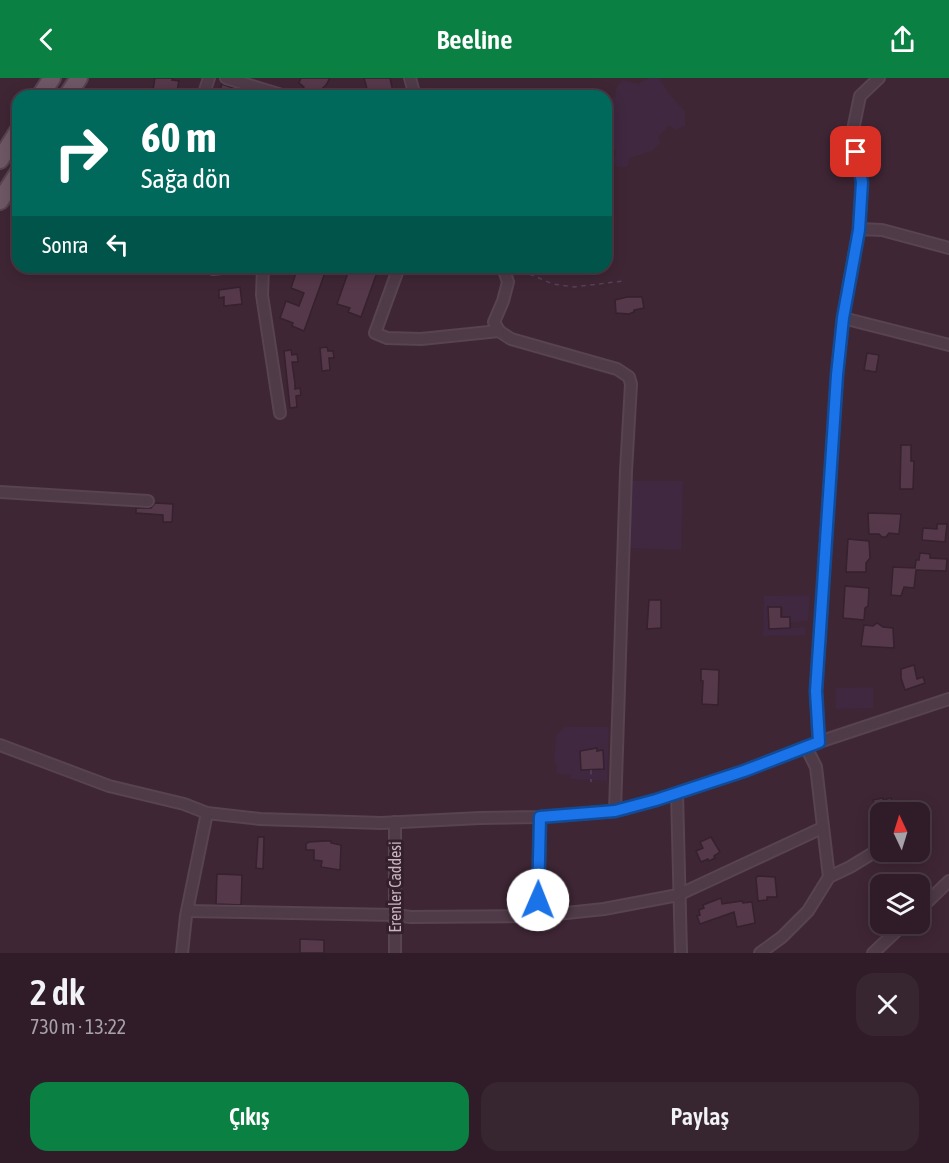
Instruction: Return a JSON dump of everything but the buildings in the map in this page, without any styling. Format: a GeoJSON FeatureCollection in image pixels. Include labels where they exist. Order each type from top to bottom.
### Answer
{"type":"FeatureCollection","features":[{"type":"Feature","properties":{"kind":"main road"},"geometry":{"type":"LineString","coordinates":[[0,160],[12,141]]}},
{"type":"Feature","properties":{"kind":"main road"},"geometry":{"type":"LineString","coordinates":[[0,201],[12,182]]}},
{"type":"Feature","properties":{"kind":"street"},"geometry":{"type":"LineString","coordinates":[[225,78],[265,90]]}},
{"type":"Feature","properties":{"kind":"street"},"geometry":{"type":"LineString","coordinates":[[819,742],[816,691],[836,386],[843,318],[859,230],[862,182],[853,130],[860,96],[879,78]]}},
{"type":"Feature","properties":{"kind":"street"},"geometry":{"type":"LineString","coordinates":[[859,230],[882,230],[949,248]]}},
{"type":"Feature","properties":{"kind":"street"},"geometry":{"type":"LineString","coordinates":[[263,273],[262,295],[280,413]]}},
{"type":"Feature","properties":{"kind":"street"},"geometry":{"type":"LineString","coordinates":[[397,273],[375,333],[387,338],[421,339],[499,332],[512,339],[616,369],[629,377],[631,384],[615,811]]}},
{"type":"Feature","properties":{"kind":"street"},"geometry":{"type":"LineString","coordinates":[[499,332],[494,322],[508,282],[504,273]]}},
{"type":"Feature","properties":{"kind":"street"},"geometry":{"type":"LineString","coordinates":[[843,318],[949,345]]}},
{"type":"Feature","properties":{"kind":"street"},"geometry":{"type":"LineString","coordinates":[[0,492],[148,501]]}},
{"type":"Feature","properties":{"kind":"street"},"geometry":{"type":"LineString","coordinates":[[0,745],[109,786],[184,804],[207,813],[260,819],[395,822],[540,817],[615,811],[744,771],[819,742],[949,699]]}},
{"type":"Feature","properties":{"kind":"street"},"geometry":{"type":"LineString","coordinates":[[803,748],[808,752],[816,767],[829,877]]}},
{"type":"Feature","properties":{"kind":"street"},"geometry":{"type":"LineString","coordinates":[[677,793],[681,953]]}},
{"type":"Feature","properties":{"kind":"street"},"geometry":{"type":"LineString","coordinates":[[182,953],[186,911],[207,813]]}},
{"type":"Feature","properties":{"kind":"street"},"geometry":{"type":"LineString","coordinates":[[538,916],[540,817]]}},
{"type":"Feature","properties":{"kind":"street","name":"Erenler Caddesi"},"geometry":{"type":"LineString","coordinates":[[395,822],[395,953]]}},
{"type":"Feature","properties":{"kind":"street"},"geometry":{"type":"LineString","coordinates":[[186,911],[411,917],[538,916],[604,909],[678,895],[822,828]]}},
{"type":"Feature","properties":{"kind":"street"},"geometry":{"type":"LineString","coordinates":[[759,953],[782,937],[808,911],[829,877],[870,855]]}},
{"type":"Feature","properties":{"kind":"street"},"geometry":{"type":"LineString","coordinates":[[930,899],[949,881]]}},
{"type":"Feature","properties":{"kind":"street"},"geometry":{"type":"LineString","coordinates":[[873,953],[893,934]]}},
{"type":"Feature","properties":{"kind":"path"},"geometry":{"type":"LineString","coordinates":[[528,273],[561,285],[574,287],[623,281]]}},
{"type":"Feature","properties":{"kind":"path"},"geometry":{"type":"LineString","coordinates":[[591,770],[591,782]]}},
{"type":"Feature","properties":{"kind":"shaded area"},"geometry":{"type":"Polygon","coordinates":[[[649,78],[659,78],[685,112],[685,126],[676,130],[669,125],[658,137],[660,144],[651,151],[630,158],[627,167],[617,167],[614,161],[617,151],[612,148],[612,98],[616,97],[616,89],[622,80],[638,84],[649,78]]]}},
{"type":"Feature","properties":{"kind":"shaded area"},"geometry":{"type":"Polygon","coordinates":[[[630,481],[683,481],[681,550],[629,548],[630,481]]]}},
{"type":"Feature","properties":{"kind":"shaded area"},"geometry":{"type":"Polygon","coordinates":[[[810,595],[808,621],[790,623],[783,617],[783,607],[769,607],[769,629],[806,627],[805,635],[763,636],[764,596],[810,595]]]}},
{"type":"Feature","properties":{"kind":"shaded area"},"geometry":{"type":"Polygon","coordinates":[[[873,687],[873,708],[836,709],[836,688],[873,687]]]}},
{"type":"Feature","properties":{"kind":"shaded area"},"geometry":{"type":"Polygon","coordinates":[[[566,727],[609,727],[607,781],[571,779],[571,775],[556,773],[557,765],[554,762],[556,735],[566,727]]]}},
{"type":"Feature","properties":{"kind":"route"},"geometry":{"type":"LineString","coordinates":[[538,900],[540,817],[615,811],[656,800],[744,771],[819,742],[816,691],[837,375],[843,318],[859,230],[862,182],[856,152]]}}]}
